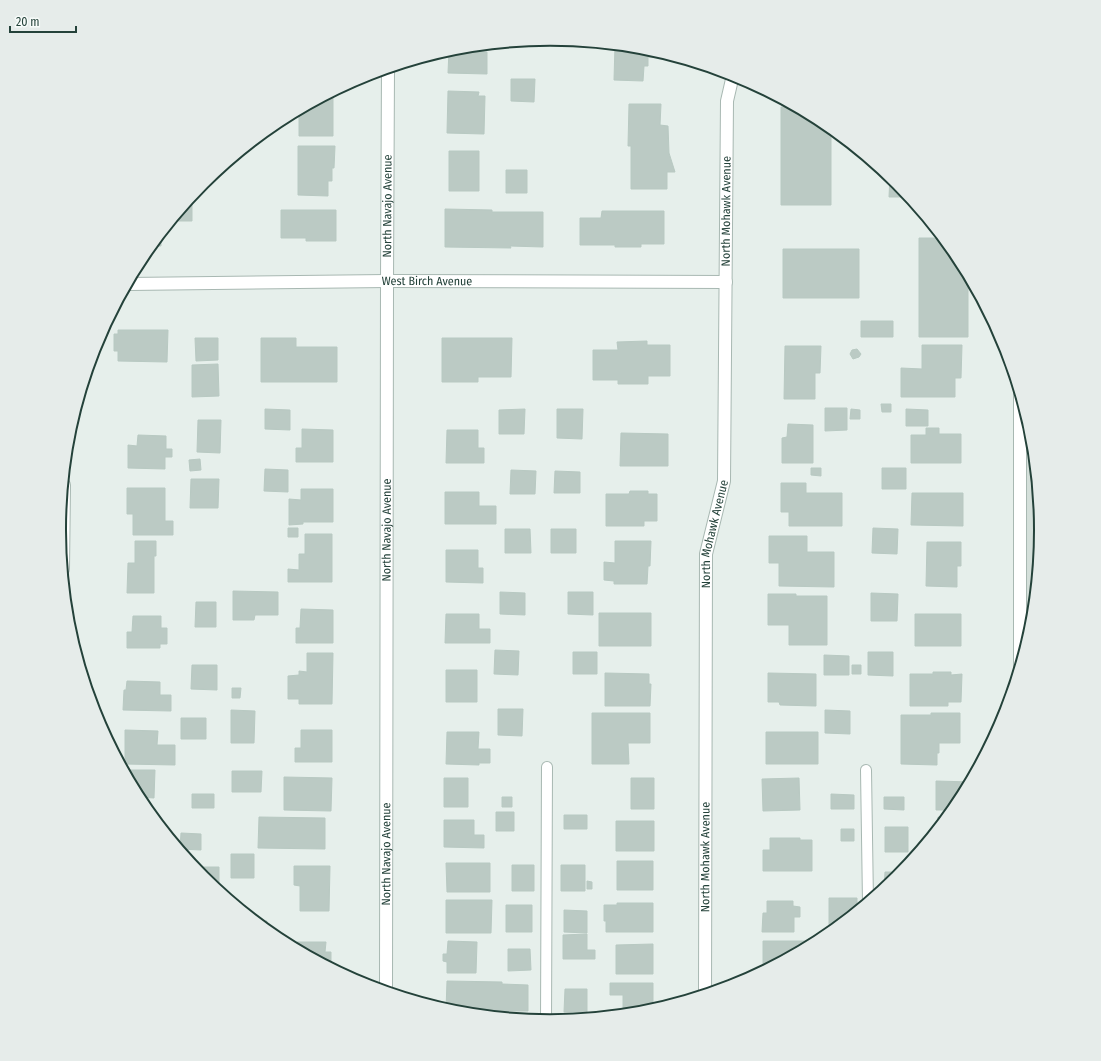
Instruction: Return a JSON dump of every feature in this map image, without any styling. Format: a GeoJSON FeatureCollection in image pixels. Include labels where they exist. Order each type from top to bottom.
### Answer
{"type":"FeatureCollection","features":[{"type":"Feature","properties":{"kind":"street","name":"North Navajo Avenue"},"geometry":{"type":"LineString","coordinates":[[386,986],[388,75]]}},
{"type":"Feature","properties":{"kind":"street","name":"North Mohawk Avenue"},"geometry":{"type":"LineString","coordinates":[[705,989],[706,554],[724,481],[727,101],[732,81]]}},
{"type":"Feature","properties":{"kind":"street","name":"West Birch Avenue"},"geometry":{"type":"LineString","coordinates":[[134,284],[387,281],[726,282]]}},
{"type":"Feature","properties":{"kind":"street"},"geometry":{"type":"LineString","coordinates":[[1020,413],[1020,648]]}},
{"type":"Feature","properties":{"kind":"lane"},"geometry":{"type":"LineString","coordinates":[[546,1015],[547,767]]}},
{"type":"Feature","properties":{"kind":"lane"},"geometry":{"type":"LineString","coordinates":[[866,770],[868,897]]}},
{"type":"Feature","properties":{"kind":"shaded area"},"geometry":{"type":"Polygon","coordinates":[[[1020,413],[1026,436],[1031,467],[1035,530],[1031,594],[1026,625],[1020,648],[1020,413]]]}},
{"type":"Feature","properties":{"kind":"building"},"geometry":{"type":"Polygon","coordinates":[[[615,50],[654,57],[648,57],[648,66],[644,66],[643,81],[614,80],[615,50]]]}},
{"type":"Feature","properties":{"kind":"building"},"geometry":{"type":"Polygon","coordinates":[[[478,51],[487,52],[487,74],[448,73],[449,57],[478,51]]]}},
{"type":"Feature","properties":{"kind":"building"},"geometry":{"type":"Polygon","coordinates":[[[511,79],[535,79],[534,102],[511,101],[511,79]]]}},
{"type":"Feature","properties":{"kind":"building"},"geometry":{"type":"Polygon","coordinates":[[[448,91],[479,92],[478,96],[485,96],[484,134],[447,133],[448,91]]]}},
{"type":"Feature","properties":{"kind":"building"},"geometry":{"type":"Polygon","coordinates":[[[333,98],[333,136],[299,136],[299,117],[333,98]]]}},
{"type":"Feature","properties":{"kind":"building"},"geometry":{"type":"Polygon","coordinates":[[[629,104],[661,104],[660,125],[668,126],[669,153],[675,172],[667,172],[667,189],[631,189],[631,146],[628,146],[629,104]]]}},
{"type":"Feature","properties":{"kind":"building"},"geometry":{"type":"Polygon","coordinates":[[[781,107],[786,107],[831,136],[831,205],[781,205],[781,107]]]}},
{"type":"Feature","properties":{"kind":"building"},"geometry":{"type":"Polygon","coordinates":[[[298,146],[335,146],[332,181],[328,181],[328,196],[298,195],[298,146]]]}},
{"type":"Feature","properties":{"kind":"building"},"geometry":{"type":"Polygon","coordinates":[[[449,151],[479,151],[479,191],[449,191],[449,151]]]}},
{"type":"Feature","properties":{"kind":"building"},"geometry":{"type":"Polygon","coordinates":[[[506,170],[527,170],[527,193],[506,193],[506,170]]]}},
{"type":"Feature","properties":{"kind":"building"},"geometry":{"type":"Polygon","coordinates":[[[890,185],[902,197],[889,197],[890,185]]]}},
{"type":"Feature","properties":{"kind":"building"},"geometry":{"type":"Polygon","coordinates":[[[192,205],[192,221],[178,221],[192,205]]]}},
{"type":"Feature","properties":{"kind":"building"},"geometry":{"type":"Polygon","coordinates":[[[445,209],[492,210],[492,212],[543,212],[543,247],[445,247],[445,209]]]}},
{"type":"Feature","properties":{"kind":"building"},"geometry":{"type":"Polygon","coordinates":[[[281,210],[336,210],[336,241],[306,241],[306,238],[281,238],[281,210]]]}},
{"type":"Feature","properties":{"kind":"building"},"geometry":{"type":"Polygon","coordinates":[[[602,211],[664,211],[664,244],[641,244],[641,247],[580,245],[580,218],[601,218],[602,211]]]}},
{"type":"Feature","properties":{"kind":"building"},"geometry":{"type":"Polygon","coordinates":[[[919,238],[936,238],[968,285],[968,337],[919,337],[919,238]]]}},
{"type":"Feature","properties":{"kind":"building"},"geometry":{"type":"Polygon","coordinates":[[[783,249],[859,249],[859,298],[783,298],[783,249]]]}},
{"type":"Feature","properties":{"kind":"building"},"geometry":{"type":"Polygon","coordinates":[[[861,321],[893,321],[893,337],[861,337],[861,321]]]}},
{"type":"Feature","properties":{"kind":"building"},"geometry":{"type":"Polygon","coordinates":[[[118,330],[168,330],[167,362],[118,361],[118,351],[114,351],[114,334],[118,334],[118,330]]]}},
{"type":"Feature","properties":{"kind":"building"},"geometry":{"type":"Polygon","coordinates":[[[195,338],[218,338],[218,360],[196,361],[195,338]]]}},
{"type":"Feature","properties":{"kind":"building"},"geometry":{"type":"Polygon","coordinates":[[[261,338],[296,338],[296,347],[337,347],[337,382],[261,382],[261,338]]]}},
{"type":"Feature","properties":{"kind":"building"},"geometry":{"type":"Polygon","coordinates":[[[442,338],[512,338],[511,377],[478,377],[478,382],[442,382],[442,338]]]}},
{"type":"Feature","properties":{"kind":"building"},"geometry":{"type":"Polygon","coordinates":[[[647,341],[647,345],[670,345],[670,376],[648,376],[648,384],[618,384],[618,380],[593,380],[593,350],[618,350],[617,342],[647,341]]]}},
{"type":"Feature","properties":{"kind":"building"},"geometry":{"type":"Polygon","coordinates":[[[922,345],[962,345],[961,378],[955,378],[955,397],[901,397],[901,368],[922,369],[922,345]]]}},
{"type":"Feature","properties":{"kind":"building"},"geometry":{"type":"Polygon","coordinates":[[[785,346],[821,346],[820,373],[815,373],[815,399],[784,399],[785,346]]]}},
{"type":"Feature","properties":{"kind":"building"},"geometry":{"type":"Polygon","coordinates":[[[857,349],[861,354],[859,357],[853,359],[850,354],[852,350],[857,349]]]}},
{"type":"Feature","properties":{"kind":"building"},"geometry":{"type":"Polygon","coordinates":[[[218,364],[219,396],[192,397],[192,365],[218,364]]]}},
{"type":"Feature","properties":{"kind":"building"},"geometry":{"type":"Polygon","coordinates":[[[881,404],[891,404],[891,412],[882,412],[881,404]]]}},
{"type":"Feature","properties":{"kind":"building"},"geometry":{"type":"Polygon","coordinates":[[[825,408],[847,408],[847,430],[825,431],[825,408]]]}},
{"type":"Feature","properties":{"kind":"building"},"geometry":{"type":"Polygon","coordinates":[[[265,409],[290,410],[290,430],[265,429],[265,409]]]}},
{"type":"Feature","properties":{"kind":"building"},"geometry":{"type":"Polygon","coordinates":[[[525,409],[524,434],[499,434],[499,410],[525,409]]]}},
{"type":"Feature","properties":{"kind":"building"},"geometry":{"type":"Polygon","coordinates":[[[557,409],[583,409],[582,439],[557,438],[557,409]]]}},
{"type":"Feature","properties":{"kind":"building"},"geometry":{"type":"Polygon","coordinates":[[[851,409],[860,410],[860,419],[850,419],[851,409]]]}},
{"type":"Feature","properties":{"kind":"building"},"geometry":{"type":"Polygon","coordinates":[[[906,409],[928,410],[928,426],[906,426],[906,409]]]}},
{"type":"Feature","properties":{"kind":"building"},"geometry":{"type":"Polygon","coordinates":[[[198,420],[221,420],[220,453],[197,452],[198,420]]]}},
{"type":"Feature","properties":{"kind":"building"},"geometry":{"type":"Polygon","coordinates":[[[788,424],[813,425],[813,463],[782,463],[782,438],[787,437],[788,424]]]}},
{"type":"Feature","properties":{"kind":"building"},"geometry":{"type":"Polygon","coordinates":[[[926,428],[939,428],[939,434],[961,434],[961,463],[911,463],[911,435],[926,435],[926,428]]]}},
{"type":"Feature","properties":{"kind":"building"},"geometry":{"type":"Polygon","coordinates":[[[302,429],[333,430],[333,462],[296,462],[296,448],[302,448],[302,429]]]}},
{"type":"Feature","properties":{"kind":"building"},"geometry":{"type":"Polygon","coordinates":[[[447,430],[478,430],[478,448],[484,448],[484,463],[446,463],[447,430]]]}},
{"type":"Feature","properties":{"kind":"building"},"geometry":{"type":"Polygon","coordinates":[[[621,433],[668,434],[668,466],[620,466],[621,433]]]}},
{"type":"Feature","properties":{"kind":"building"},"geometry":{"type":"Polygon","coordinates":[[[138,435],[166,436],[166,449],[172,449],[172,457],[165,457],[165,469],[128,468],[128,445],[137,446],[138,435]]]}},
{"type":"Feature","properties":{"kind":"building"},"geometry":{"type":"Polygon","coordinates":[[[200,459],[201,470],[190,471],[189,460],[200,459]]]}},
{"type":"Feature","properties":{"kind":"building"},"geometry":{"type":"Polygon","coordinates":[[[811,468],[821,468],[821,476],[811,475],[811,468]]]}},
{"type":"Feature","properties":{"kind":"building"},"geometry":{"type":"Polygon","coordinates":[[[882,468],[906,468],[906,489],[882,489],[882,468]]]}},
{"type":"Feature","properties":{"kind":"building"},"geometry":{"type":"Polygon","coordinates":[[[265,469],[288,470],[288,492],[264,491],[265,469]]]}},
{"type":"Feature","properties":{"kind":"building"},"geometry":{"type":"Polygon","coordinates":[[[511,470],[536,471],[535,494],[510,494],[511,470]]]}},
{"type":"Feature","properties":{"kind":"building"},"geometry":{"type":"Polygon","coordinates":[[[555,471],[580,472],[580,493],[554,493],[555,471]]]}},
{"type":"Feature","properties":{"kind":"building"},"geometry":{"type":"Polygon","coordinates":[[[191,479],[219,479],[218,508],[190,508],[191,479]]]}},
{"type":"Feature","properties":{"kind":"building"},"geometry":{"type":"Polygon","coordinates":[[[781,483],[806,483],[806,493],[842,493],[842,526],[789,526],[789,512],[781,512],[781,483]]]}},
{"type":"Feature","properties":{"kind":"building"},"geometry":{"type":"Polygon","coordinates":[[[127,488],[165,488],[165,521],[173,521],[173,535],[133,535],[133,514],[127,514],[127,488]]]}},
{"type":"Feature","properties":{"kind":"building"},"geometry":{"type":"Polygon","coordinates":[[[301,489],[333,489],[333,522],[303,522],[303,524],[289,525],[289,499],[301,500],[301,489]]]}},
{"type":"Feature","properties":{"kind":"building"},"geometry":{"type":"Polygon","coordinates":[[[630,491],[648,491],[648,494],[657,494],[657,521],[644,521],[644,526],[606,526],[606,494],[629,494],[630,491]]]}},
{"type":"Feature","properties":{"kind":"building"},"geometry":{"type":"Polygon","coordinates":[[[445,492],[479,492],[479,506],[496,506],[496,524],[445,524],[445,492]]]}},
{"type":"Feature","properties":{"kind":"building"},"geometry":{"type":"Polygon","coordinates":[[[912,493],[963,493],[963,526],[911,525],[912,493]]]}},
{"type":"Feature","properties":{"kind":"building"},"geometry":{"type":"Polygon","coordinates":[[[288,528],[298,528],[298,537],[288,537],[288,528]]]}},
{"type":"Feature","properties":{"kind":"building"},"geometry":{"type":"Polygon","coordinates":[[[873,528],[898,529],[897,554],[872,553],[873,528]]]}},
{"type":"Feature","properties":{"kind":"building"},"geometry":{"type":"Polygon","coordinates":[[[505,529],[530,529],[531,553],[505,553],[505,529]]]}},
{"type":"Feature","properties":{"kind":"building"},"geometry":{"type":"Polygon","coordinates":[[[551,529],[576,529],[576,553],[551,553],[551,529]]]}},
{"type":"Feature","properties":{"kind":"building"},"geometry":{"type":"Polygon","coordinates":[[[305,534],[332,534],[332,582],[288,582],[288,569],[299,570],[299,554],[305,554],[305,534]]]}},
{"type":"Feature","properties":{"kind":"building"},"geometry":{"type":"Polygon","coordinates":[[[769,536],[807,536],[807,552],[834,552],[834,587],[779,586],[779,563],[769,563],[769,536]]]}},
{"type":"Feature","properties":{"kind":"building"},"geometry":{"type":"Polygon","coordinates":[[[135,541],[156,541],[156,556],[154,556],[154,593],[127,593],[128,563],[135,563],[135,541]]]}},
{"type":"Feature","properties":{"kind":"building"},"geometry":{"type":"Polygon","coordinates":[[[615,541],[651,541],[650,566],[648,566],[647,584],[614,584],[614,581],[604,580],[604,562],[615,563],[615,541]]]}},
{"type":"Feature","properties":{"kind":"building"},"geometry":{"type":"Polygon","coordinates":[[[927,542],[961,542],[961,566],[957,566],[957,587],[926,586],[927,542]]]}},
{"type":"Feature","properties":{"kind":"building"},"geometry":{"type":"Polygon","coordinates":[[[446,550],[478,550],[478,568],[483,568],[483,583],[446,582],[446,550]]]}},
{"type":"Feature","properties":{"kind":"building"},"geometry":{"type":"Polygon","coordinates":[[[233,591],[278,592],[278,615],[255,615],[254,620],[233,620],[233,591]]]}},
{"type":"Feature","properties":{"kind":"building"},"geometry":{"type":"Polygon","coordinates":[[[500,592],[525,593],[525,615],[500,614],[500,592]]]}},
{"type":"Feature","properties":{"kind":"building"},"geometry":{"type":"Polygon","coordinates":[[[568,592],[593,592],[593,615],[568,614],[568,592]]]}},
{"type":"Feature","properties":{"kind":"building"},"geometry":{"type":"Polygon","coordinates":[[[871,593],[898,594],[897,621],[871,621],[871,593]]]}},
{"type":"Feature","properties":{"kind":"building"},"geometry":{"type":"Polygon","coordinates":[[[768,594],[827,596],[827,645],[789,645],[789,625],[768,625],[768,594]]]}},
{"type":"Feature","properties":{"kind":"building"},"geometry":{"type":"Polygon","coordinates":[[[196,602],[216,602],[216,627],[195,627],[196,602]]]}},
{"type":"Feature","properties":{"kind":"building"},"geometry":{"type":"Polygon","coordinates":[[[301,609],[333,610],[333,643],[296,643],[296,628],[300,628],[301,609]]]}},
{"type":"Feature","properties":{"kind":"building"},"geometry":{"type":"Polygon","coordinates":[[[599,613],[651,613],[651,646],[599,646],[599,613]]]}},
{"type":"Feature","properties":{"kind":"building"},"geometry":{"type":"Polygon","coordinates":[[[446,614],[479,614],[479,629],[490,629],[490,643],[445,643],[446,614]]]}},
{"type":"Feature","properties":{"kind":"building"},"geometry":{"type":"Polygon","coordinates":[[[915,614],[961,614],[961,646],[915,646],[915,614]]]}},
{"type":"Feature","properties":{"kind":"building"},"geometry":{"type":"Polygon","coordinates":[[[133,616],[161,616],[161,628],[167,628],[167,644],[160,644],[160,648],[127,648],[127,632],[132,632],[133,616]]]}},
{"type":"Feature","properties":{"kind":"building"},"geometry":{"type":"Polygon","coordinates":[[[495,650],[519,651],[518,675],[494,674],[495,650]]]}},
{"type":"Feature","properties":{"kind":"building"},"geometry":{"type":"Polygon","coordinates":[[[573,652],[597,652],[597,674],[573,674],[573,652]]]}},
{"type":"Feature","properties":{"kind":"building"},"geometry":{"type":"Polygon","coordinates":[[[868,652],[893,652],[893,676],[868,675],[868,652]]]}},
{"type":"Feature","properties":{"kind":"building"},"geometry":{"type":"Polygon","coordinates":[[[307,653],[333,653],[332,704],[299,704],[299,699],[288,699],[288,676],[299,675],[299,671],[307,672],[307,653]]]}},
{"type":"Feature","properties":{"kind":"building"},"geometry":{"type":"Polygon","coordinates":[[[824,655],[849,656],[849,675],[824,675],[824,655]]]}},
{"type":"Feature","properties":{"kind":"building"},"geometry":{"type":"Polygon","coordinates":[[[192,665],[217,665],[217,690],[191,689],[192,665]]]}},
{"type":"Feature","properties":{"kind":"building"},"geometry":{"type":"Polygon","coordinates":[[[852,665],[861,665],[861,674],[852,674],[852,665]]]}},
{"type":"Feature","properties":{"kind":"building"},"geometry":{"type":"Polygon","coordinates":[[[446,670],[477,670],[477,702],[446,702],[446,670]]]}},
{"type":"Feature","properties":{"kind":"building"},"geometry":{"type":"Polygon","coordinates":[[[933,672],[951,672],[951,675],[962,674],[961,702],[948,702],[948,706],[910,706],[910,674],[933,674],[933,672]]]}},
{"type":"Feature","properties":{"kind":"building"},"geometry":{"type":"Polygon","coordinates":[[[605,673],[649,674],[649,684],[651,684],[650,706],[605,706],[605,673]]]}},
{"type":"Feature","properties":{"kind":"building"},"geometry":{"type":"Polygon","coordinates":[[[768,673],[816,674],[816,706],[780,705],[779,702],[768,702],[768,673]]]}},
{"type":"Feature","properties":{"kind":"building"},"geometry":{"type":"Polygon","coordinates":[[[127,681],[160,682],[160,695],[171,695],[171,711],[123,710],[124,690],[126,690],[127,681]]]}},
{"type":"Feature","properties":{"kind":"building"},"geometry":{"type":"Polygon","coordinates":[[[232,688],[241,688],[240,698],[232,698],[232,688]]]}},
{"type":"Feature","properties":{"kind":"building"},"geometry":{"type":"Polygon","coordinates":[[[498,709],[523,709],[522,736],[498,735],[498,709]]]}},
{"type":"Feature","properties":{"kind":"building"},"geometry":{"type":"Polygon","coordinates":[[[231,710],[255,711],[254,743],[231,743],[231,710]]]}},
{"type":"Feature","properties":{"kind":"building"},"geometry":{"type":"Polygon","coordinates":[[[825,710],[850,711],[850,734],[825,733],[825,710]]]}},
{"type":"Feature","properties":{"kind":"building"},"geometry":{"type":"Polygon","coordinates":[[[592,713],[650,713],[650,743],[628,743],[629,764],[592,764],[592,713]]]}},
{"type":"Feature","properties":{"kind":"building"},"geometry":{"type":"Polygon","coordinates":[[[931,713],[960,713],[960,743],[939,743],[937,765],[901,764],[901,715],[931,715],[931,713]]]}},
{"type":"Feature","properties":{"kind":"building"},"geometry":{"type":"Polygon","coordinates":[[[181,718],[206,718],[206,739],[181,739],[181,718]]]}},
{"type":"Feature","properties":{"kind":"building"},"geometry":{"type":"Polygon","coordinates":[[[125,730],[158,731],[157,745],[175,745],[175,765],[126,764],[125,730]]]}},
{"type":"Feature","properties":{"kind":"building"},"geometry":{"type":"Polygon","coordinates":[[[301,730],[332,730],[332,762],[295,762],[295,748],[301,748],[301,730]]]}},
{"type":"Feature","properties":{"kind":"building"},"geometry":{"type":"Polygon","coordinates":[[[447,732],[479,732],[478,749],[490,749],[490,763],[479,763],[479,765],[446,764],[447,732]]]}},
{"type":"Feature","properties":{"kind":"building"},"geometry":{"type":"Polygon","coordinates":[[[766,732],[818,732],[818,764],[766,764],[766,732]]]}},
{"type":"Feature","properties":{"kind":"building"},"geometry":{"type":"Polygon","coordinates":[[[129,770],[155,770],[154,798],[146,797],[129,770]]]}},
{"type":"Feature","properties":{"kind":"building"},"geometry":{"type":"Polygon","coordinates":[[[232,771],[262,771],[261,792],[232,792],[232,771]]]}},
{"type":"Feature","properties":{"kind":"building"},"geometry":{"type":"Polygon","coordinates":[[[284,777],[332,778],[331,811],[284,810],[284,777]]]}},
{"type":"Feature","properties":{"kind":"building"},"geometry":{"type":"Polygon","coordinates":[[[444,778],[468,778],[468,807],[444,807],[444,778]]]}},
{"type":"Feature","properties":{"kind":"building"},"geometry":{"type":"Polygon","coordinates":[[[631,778],[654,778],[654,809],[631,809],[631,778]]]}},
{"type":"Feature","properties":{"kind":"building"},"geometry":{"type":"Polygon","coordinates":[[[799,778],[800,810],[763,811],[762,779],[799,778]]]}},
{"type":"Feature","properties":{"kind":"building"},"geometry":{"type":"Polygon","coordinates":[[[936,781],[964,782],[946,810],[936,810],[936,781]]]}},
{"type":"Feature","properties":{"kind":"building"},"geometry":{"type":"Polygon","coordinates":[[[192,794],[214,794],[214,808],[192,808],[192,794]]]}},
{"type":"Feature","properties":{"kind":"building"},"geometry":{"type":"Polygon","coordinates":[[[831,794],[854,795],[854,809],[831,809],[831,794]]]}},
{"type":"Feature","properties":{"kind":"building"},"geometry":{"type":"Polygon","coordinates":[[[502,797],[512,797],[512,807],[502,807],[502,797]]]}},
{"type":"Feature","properties":{"kind":"building"},"geometry":{"type":"Polygon","coordinates":[[[884,797],[904,797],[904,810],[884,809],[884,797]]]}},
{"type":"Feature","properties":{"kind":"building"},"geometry":{"type":"Polygon","coordinates":[[[496,812],[514,812],[514,831],[496,831],[496,812]]]}},
{"type":"Feature","properties":{"kind":"building"},"geometry":{"type":"Polygon","coordinates":[[[564,815],[587,815],[587,829],[564,829],[564,815]]]}},
{"type":"Feature","properties":{"kind":"building"},"geometry":{"type":"Polygon","coordinates":[[[259,817],[325,818],[325,849],[258,848],[259,817]]]}},
{"type":"Feature","properties":{"kind":"building"},"geometry":{"type":"Polygon","coordinates":[[[444,820],[474,820],[474,835],[484,835],[484,848],[444,847],[444,820]]]}},
{"type":"Feature","properties":{"kind":"building"},"geometry":{"type":"Polygon","coordinates":[[[616,821],[654,821],[654,851],[616,851],[616,821]]]}},
{"type":"Feature","properties":{"kind":"building"},"geometry":{"type":"Polygon","coordinates":[[[885,827],[908,827],[908,852],[885,852],[885,827]]]}},
{"type":"Feature","properties":{"kind":"building"},"geometry":{"type":"Polygon","coordinates":[[[841,829],[854,829],[854,841],[841,841],[841,829]]]}},
{"type":"Feature","properties":{"kind":"building"},"geometry":{"type":"Polygon","coordinates":[[[181,833],[201,834],[201,850],[185,849],[180,843],[181,833]]]}},
{"type":"Feature","properties":{"kind":"building"},"geometry":{"type":"Polygon","coordinates":[[[770,838],[800,838],[800,840],[812,840],[812,871],[763,871],[763,850],[770,850],[770,838]]]}},
{"type":"Feature","properties":{"kind":"building"},"geometry":{"type":"Polygon","coordinates":[[[231,854],[254,854],[254,878],[231,878],[231,854]]]}},
{"type":"Feature","properties":{"kind":"building"},"geometry":{"type":"Polygon","coordinates":[[[617,861],[653,861],[653,890],[617,890],[617,861]]]}},
{"type":"Feature","properties":{"kind":"building"},"geometry":{"type":"Polygon","coordinates":[[[446,863],[490,863],[490,892],[447,892],[446,863]]]}},
{"type":"Feature","properties":{"kind":"building"},"geometry":{"type":"Polygon","coordinates":[[[512,865],[534,865],[534,891],[512,891],[512,865]]]}},
{"type":"Feature","properties":{"kind":"building"},"geometry":{"type":"Polygon","coordinates":[[[561,865],[585,865],[585,891],[561,891],[561,865]]]}},
{"type":"Feature","properties":{"kind":"building"},"geometry":{"type":"Polygon","coordinates":[[[294,866],[330,866],[329,911],[300,911],[300,886],[294,885],[294,866]]]}},
{"type":"Feature","properties":{"kind":"building"},"geometry":{"type":"Polygon","coordinates":[[[202,867],[219,867],[219,884],[202,867]]]}},
{"type":"Feature","properties":{"kind":"building"},"geometry":{"type":"Polygon","coordinates":[[[885,872],[894,872],[893,873],[884,881],[885,872]]]}},
{"type":"Feature","properties":{"kind":"building"},"geometry":{"type":"Polygon","coordinates":[[[587,881],[592,882],[592,889],[587,889],[587,881]]]}},
{"type":"Feature","properties":{"kind":"building"},"geometry":{"type":"Polygon","coordinates":[[[829,898],[857,898],[857,905],[829,927],[829,898]]]}},
{"type":"Feature","properties":{"kind":"building"},"geometry":{"type":"Polygon","coordinates":[[[446,900],[492,900],[491,933],[446,933],[446,900]]]}},
{"type":"Feature","properties":{"kind":"building"},"geometry":{"type":"Polygon","coordinates":[[[767,901],[793,901],[793,906],[800,907],[800,917],[794,917],[794,932],[762,932],[763,913],[767,913],[767,901]]]}},
{"type":"Feature","properties":{"kind":"building"},"geometry":{"type":"Polygon","coordinates":[[[617,903],[653,903],[653,932],[606,932],[604,905],[617,905],[617,903]]]}},
{"type":"Feature","properties":{"kind":"building"},"geometry":{"type":"Polygon","coordinates":[[[506,905],[532,905],[532,932],[506,932],[506,905]]]}},
{"type":"Feature","properties":{"kind":"building"},"geometry":{"type":"Polygon","coordinates":[[[564,910],[587,911],[587,933],[564,932],[564,910]]]}},
{"type":"Feature","properties":{"kind":"building"},"geometry":{"type":"Polygon","coordinates":[[[587,934],[587,950],[595,950],[595,959],[563,959],[563,935],[587,934]]]}},
{"type":"Feature","properties":{"kind":"building"},"geometry":{"type":"Polygon","coordinates":[[[448,941],[477,942],[476,973],[447,973],[447,962],[443,961],[443,954],[447,954],[448,941]]]}},
{"type":"Feature","properties":{"kind":"building"},"geometry":{"type":"Polygon","coordinates":[[[763,941],[807,941],[793,950],[763,966],[763,941]]]}},
{"type":"Feature","properties":{"kind":"building"},"geometry":{"type":"Polygon","coordinates":[[[326,942],[325,952],[331,952],[331,962],[308,950],[297,943],[326,942]]]}},
{"type":"Feature","properties":{"kind":"building"},"geometry":{"type":"Polygon","coordinates":[[[653,944],[653,974],[616,974],[616,945],[653,944]]]}},
{"type":"Feature","properties":{"kind":"building"},"geometry":{"type":"Polygon","coordinates":[[[508,949],[530,949],[531,970],[508,971],[508,949]]]}},
{"type":"Feature","properties":{"kind":"building"},"geometry":{"type":"Polygon","coordinates":[[[447,981],[502,982],[502,984],[528,985],[528,1011],[503,1011],[503,1012],[446,1003],[447,981]]]}},
{"type":"Feature","properties":{"kind":"building"},"geometry":{"type":"Polygon","coordinates":[[[610,983],[653,983],[653,1004],[623,1010],[623,995],[610,995],[610,983]]]}},
{"type":"Feature","properties":{"kind":"building"},"geometry":{"type":"Polygon","coordinates":[[[565,989],[587,989],[587,1013],[564,1012],[565,989]]]}}]}
